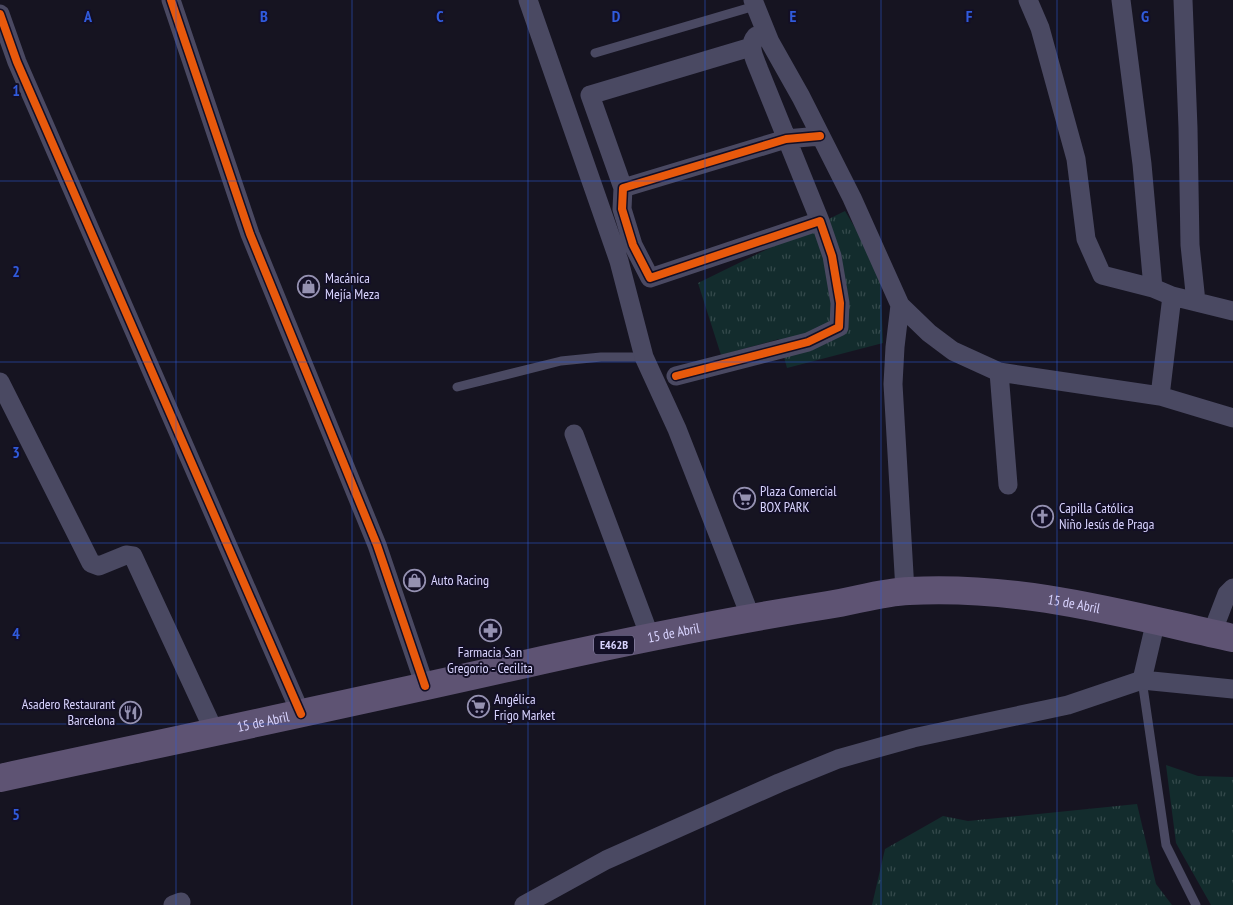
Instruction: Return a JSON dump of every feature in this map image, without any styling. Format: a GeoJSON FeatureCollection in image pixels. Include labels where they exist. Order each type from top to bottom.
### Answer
{"type":"FeatureCollection","features":[{"type":"Feature","properties":{"kind":"main road","name":"15 de Abril"},"geometry":{"type":"LineString","coordinates":[[0,778],[650,637],[905,591],[966,590],[1033,596],[1081,604],[1222,635]]}},
{"type":"Feature","properties":{"kind":"street"},"geometry":{"type":"LineString","coordinates":[[171,0],[250,234],[377,545],[425,686]]}},
{"type":"Feature","properties":{"kind":"street"},"geometry":{"type":"LineString","coordinates":[[528,0],[618,261],[644,357],[676,429],[751,618]]}},
{"type":"Feature","properties":{"kind":"street"},"geometry":{"type":"LineString","coordinates":[[1028,0],[1040,28],[1076,159],[1086,239],[1102,275],[1153,288],[1172,296],[1233,311]]}},
{"type":"Feature","properties":{"kind":"street"},"geometry":{"type":"LineString","coordinates":[[1121,0],[1142,164],[1153,288]]}},
{"type":"Feature","properties":{"kind":"street"},"geometry":{"type":"LineString","coordinates":[[1183,0],[1190,245],[1196,302]]}},
{"type":"Feature","properties":{"kind":"street"},"geometry":{"type":"LineString","coordinates":[[754,3],[764,28],[852,198],[900,305],[929,333],[953,351],[999,372],[1160,396],[1233,418]]}},
{"type":"Feature","properties":{"kind":"street"},"geometry":{"type":"LineString","coordinates":[[0,14],[17,62],[301,714]]}},
{"type":"Feature","properties":{"kind":"street"},"geometry":{"type":"LineString","coordinates":[[676,376],[808,342],[839,327],[840,303],[832,256],[751,47],[754,39],[764,28]]}},
{"type":"Feature","properties":{"kind":"street"},"geometry":{"type":"LineString","coordinates":[[751,47],[590,95],[623,188],[622,209],[633,245],[650,278],[820,221]]}},
{"type":"Feature","properties":{"kind":"street"},"geometry":{"type":"LineString","coordinates":[[623,188],[786,139],[820,136]]}},
{"type":"Feature","properties":{"kind":"street"},"geometry":{"type":"LineString","coordinates":[[1160,396],[1172,296]]}},
{"type":"Feature","properties":{"kind":"street"},"geometry":{"type":"LineString","coordinates":[[900,305],[894,347],[893,384],[905,591]]}},
{"type":"Feature","properties":{"kind":"street"},"geometry":{"type":"LineString","coordinates":[[999,372],[1008,485]]}},
{"type":"Feature","properties":{"kind":"street"},"geometry":{"type":"LineString","coordinates":[[0,382],[90,563],[99,566],[126,555],[133,556],[215,732]]}},
{"type":"Feature","properties":{"kind":"street"},"geometry":{"type":"LineString","coordinates":[[574,434],[650,637]]}},
{"type":"Feature","properties":{"kind":"street"},"geometry":{"type":"LineString","coordinates":[[1222,635],[1226,594],[1233,588]]}},
{"type":"Feature","properties":{"kind":"street"},"geometry":{"type":"LineString","coordinates":[[1142,680],[1156,620]]}},
{"type":"Feature","properties":{"kind":"street"},"geometry":{"type":"LineString","coordinates":[[524,905],[606,860],[779,783],[838,759],[913,738],[1068,705],[1142,680],[1233,689]]}},
{"type":"Feature","properties":{"kind":"lane"},"geometry":{"type":"LineString","coordinates":[[595,53],[754,3]]}},
{"type":"Feature","properties":{"kind":"lane"},"geometry":{"type":"LineString","coordinates":[[456,387],[561,361],[644,357]]}},
{"type":"Feature","properties":{"kind":"lane"},"geometry":{"type":"LineString","coordinates":[[1142,680],[1166,845],[1196,905]]}},
{"type":"Feature","properties":{"kind":"green space"},"geometry":{"type":"Polygon","coordinates":[[[845,211],[880,269],[883,343],[787,368],[779,339],[721,355],[698,283],[845,211]]]}},
{"type":"Feature","properties":{"kind":"green space"},"geometry":{"type":"Polygon","coordinates":[[[1166,765],[1198,776],[1233,777],[1233,905],[1211,905],[1176,843],[1166,765]]]}},
{"type":"Feature","properties":{"kind":"green space"},"geometry":{"type":"Polygon","coordinates":[[[1137,804],[1156,884],[1172,905],[872,905],[885,849],[943,816],[968,821],[1137,804]]]}},
{"type":"Feature","properties":{"kind":"cycle path"},"geometry":{"type":"LineString","coordinates":[[171,0],[250,234],[377,545],[425,686]]}},
{"type":"Feature","properties":{"kind":"cycle path"},"geometry":{"type":"LineString","coordinates":[[0,14],[17,62],[301,714]]}},
{"type":"Feature","properties":{"kind":"cycle path"},"geometry":{"type":"LineString","coordinates":[[676,376],[808,342],[839,327],[840,303],[832,256],[820,221],[650,278],[633,245],[622,209],[623,188],[786,139],[820,136]]}},
{"type":"Feature","properties":{"kind":"place","name":"Macánica Mejía Meza"},"geometry":{"type":"Point","coordinates":[309,286]}},
{"type":"Feature","properties":{"kind":"place","name":"Plaza Comercial BOX PARK"},"geometry":{"type":"Point","coordinates":[744,499]}},
{"type":"Feature","properties":{"kind":"place","name":"Capilla Católica Niño Jesús de Praga"},"geometry":{"type":"Point","coordinates":[1043,516]}},
{"type":"Feature","properties":{"kind":"place","name":"Auto Racing"},"geometry":{"type":"Point","coordinates":[415,580]}},
{"type":"Feature","properties":{"kind":"place","name":"Farmacia San Gregorio - Cecilita"},"geometry":{"type":"Point","coordinates":[490,630]}},
{"type":"Feature","properties":{"kind":"place","name":"Angélica Frigo Market"},"geometry":{"type":"Point","coordinates":[478,707]}},
{"type":"Feature","properties":{"kind":"place","name":"Asadero Restaurant Barcelona"},"geometry":{"type":"Point","coordinates":[131,712]}}]}
